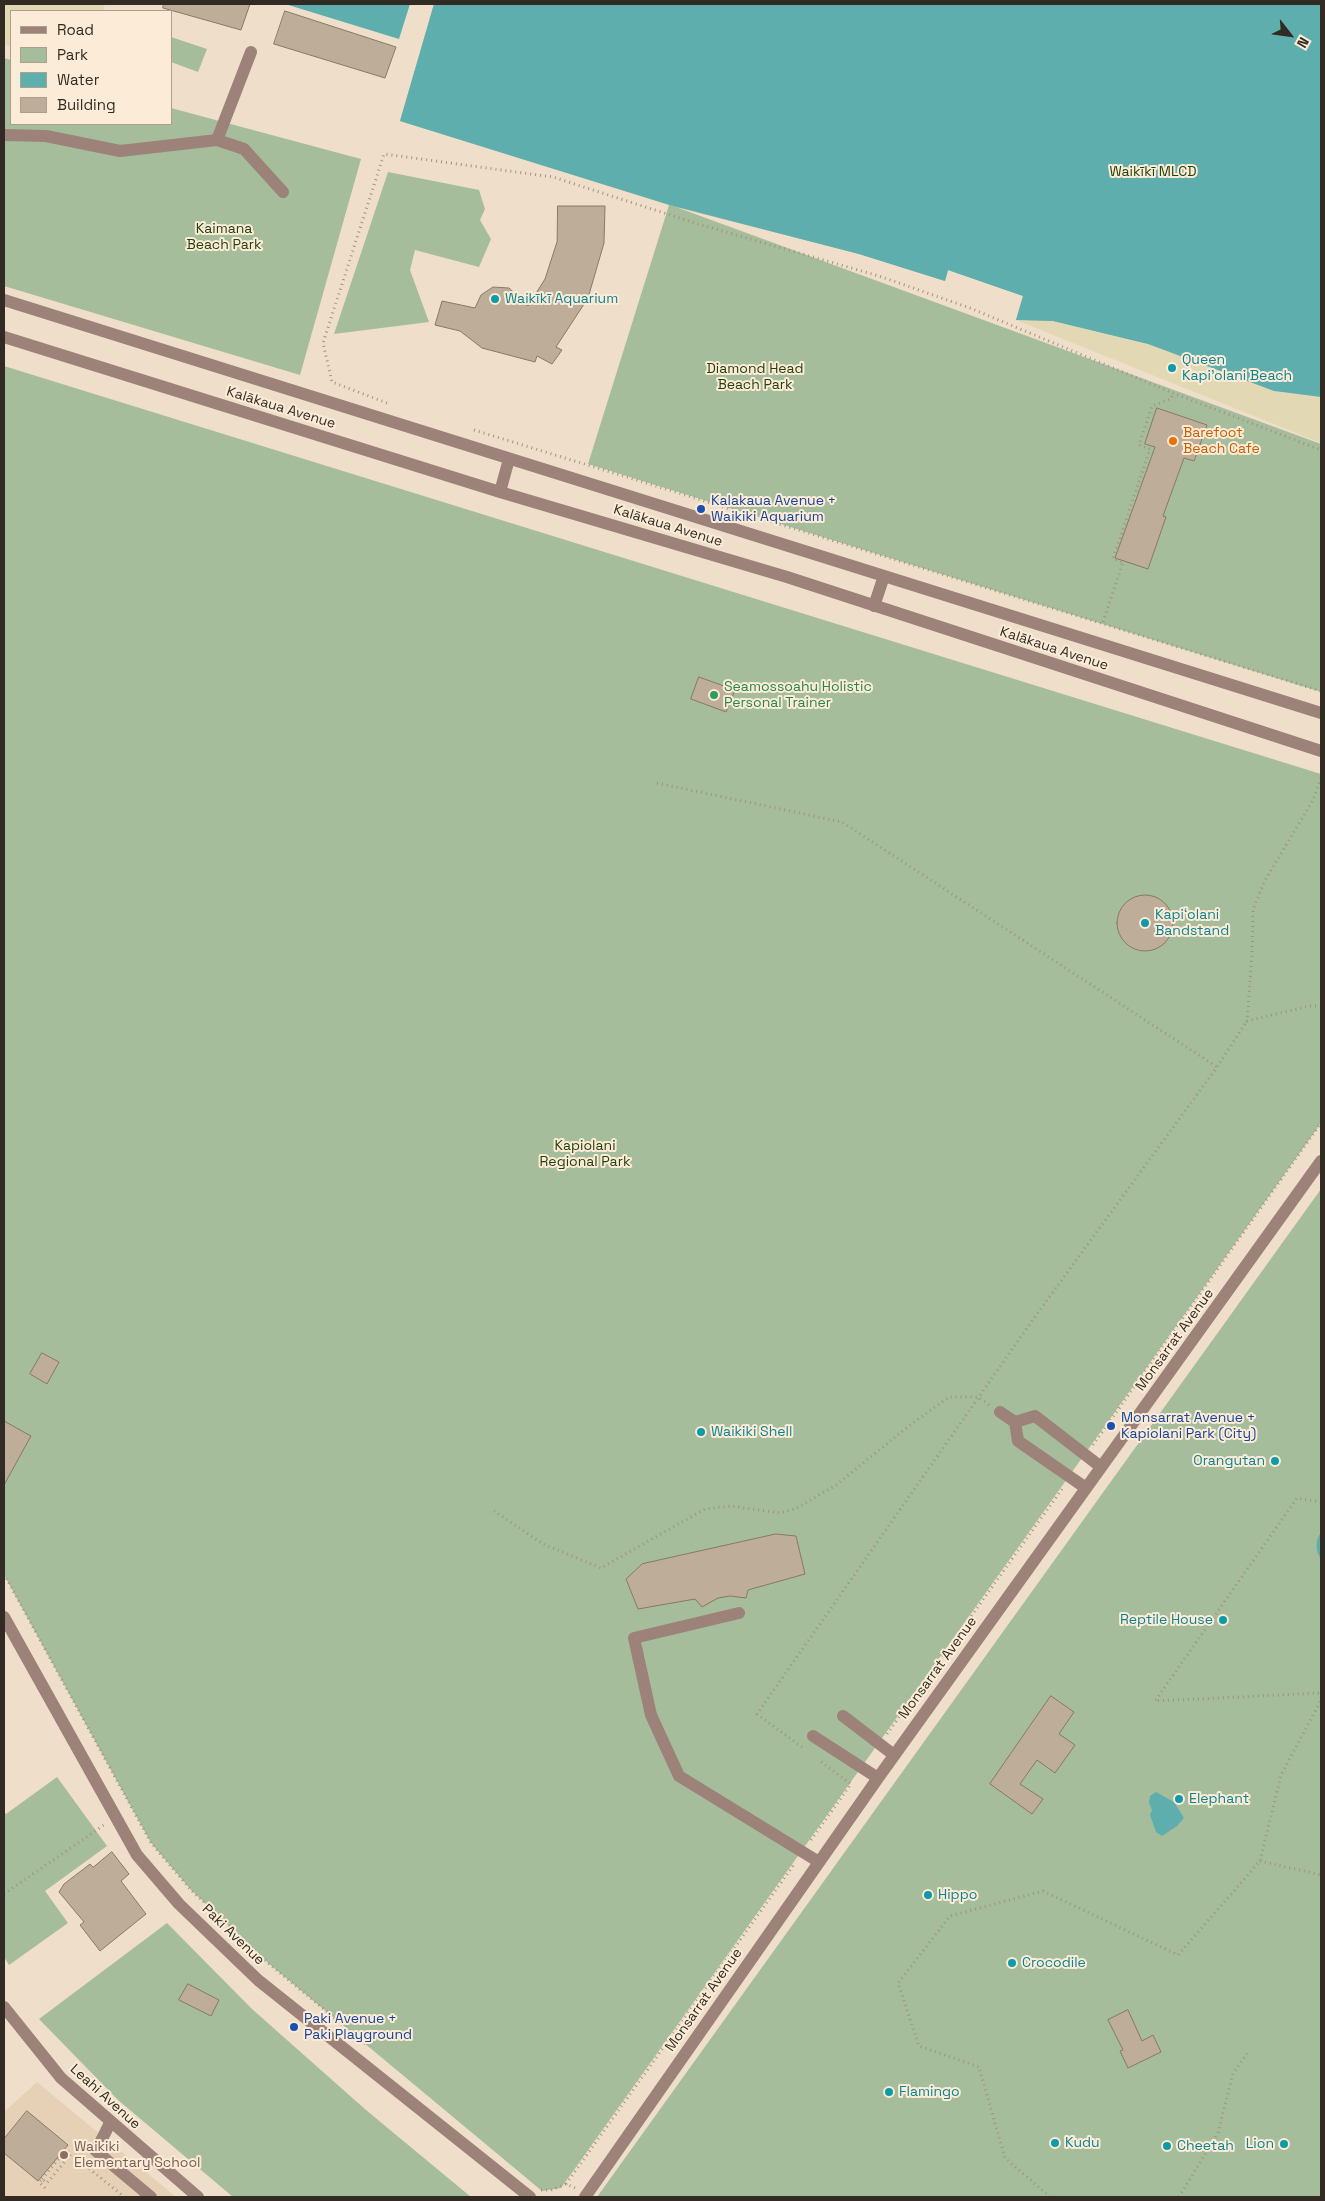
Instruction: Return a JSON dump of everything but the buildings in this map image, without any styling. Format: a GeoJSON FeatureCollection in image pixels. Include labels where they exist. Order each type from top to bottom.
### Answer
{"type":"FeatureCollection","features":[{"type":"Feature","properties":{"kind":"street"},"geometry":{"type":"LineString","coordinates":[[217,140],[251,52]]}},
{"type":"Feature","properties":{"kind":"street"},"geometry":{"type":"LineString","coordinates":[[4,135],[46,136],[120,151],[217,140],[244,149],[283,192]]}},
{"type":"Feature","properties":{"kind":"street","name":"Kalākaua Avenue"},"geometry":{"type":"LineString","coordinates":[[4,300],[1321,713]]}},
{"type":"Feature","properties":{"kind":"street","name":"Kalākaua Avenue"},"geometry":{"type":"LineString","coordinates":[[4,337],[500,492],[787,578],[1321,751]]}},
{"type":"Feature","properties":{"kind":"street"},"geometry":{"type":"LineString","coordinates":[[500,492],[509,459]]}},
{"type":"Feature","properties":{"kind":"street"},"geometry":{"type":"LineString","coordinates":[[874,606],[884,576]]}},
{"type":"Feature","properties":{"kind":"street","name":"Monsarrat Avenue"},"geometry":{"type":"LineString","coordinates":[[584,2197],[894,1755],[1321,1161]]}},
{"type":"Feature","properties":{"kind":"street"},"geometry":{"type":"LineString","coordinates":[[1000,1412],[1015,1422],[1018,1441],[1086,1488]]}},
{"type":"Feature","properties":{"kind":"street"},"geometry":{"type":"LineString","coordinates":[[1015,1422],[1035,1416],[1101,1467]]}},
{"type":"Feature","properties":{"kind":"street"},"geometry":{"type":"LineString","coordinates":[[739,1613],[634,1638],[651,1715],[679,1776],[819,1862]]}},
{"type":"Feature","properties":{"kind":"street","name":"Paki Avenue"},"geometry":{"type":"LineString","coordinates":[[4,1617],[138,1855],[179,1904],[258,1980],[530,2197]]}},
{"type":"Feature","properties":{"kind":"street"},"geometry":{"type":"LineString","coordinates":[[842,1716],[894,1755]]}},
{"type":"Feature","properties":{"kind":"street"},"geometry":{"type":"LineString","coordinates":[[813,1736],[878,1778]]}},
{"type":"Feature","properties":{"kind":"street","name":"Leahi Avenue"},"geometry":{"type":"LineString","coordinates":[[4,2007],[61,2078],[110,2123],[198,2197]]}},
{"type":"Feature","properties":{"kind":"street"},"geometry":{"type":"LineString","coordinates":[[110,2123],[96,2151],[152,2197]]}},
{"type":"Feature","properties":{"kind":"path"},"geometry":{"type":"LineString","coordinates":[[396,406],[332,382],[323,343],[384,154],[553,177],[698,224],[879,276],[970,308],[1173,393],[1321,450]]}},
{"type":"Feature","properties":{"kind":"path"},"geometry":{"type":"LineString","coordinates":[[1103,622],[1123,562],[1113,559],[1150,449],[1139,446],[1152,406],[1171,399],[1173,393]]}},
{"type":"Feature","properties":{"kind":"path"},"geometry":{"type":"LineString","coordinates":[[468,428],[1103,622],[1321,691]]}},
{"type":"Feature","properties":{"kind":"path"},"geometry":{"type":"LineString","coordinates":[[804,1749],[757,1714],[978,1397],[1216,1067],[1247,1020],[1253,910],[1264,882],[1313,800],[1321,778]]}},
{"type":"Feature","properties":{"kind":"path"},"geometry":{"type":"LineString","coordinates":[[656,783],[842,822],[1216,1067]]}},
{"type":"Feature","properties":{"kind":"path"},"geometry":{"type":"LineString","coordinates":[[1247,1020],[1310,1006],[1321,1006]]}},
{"type":"Feature","properties":{"kind":"path"},"geometry":{"type":"LineString","coordinates":[[1086,1455],[1321,1123]]}},
{"type":"Feature","properties":{"kind":"path"},"geometry":{"type":"LineString","coordinates":[[494,1511],[543,1544],[601,1568],[705,1509],[731,1506],[780,1512],[795,1510],[836,1485],[910,1425],[949,1397],[978,1397]]}},
{"type":"Feature","properties":{"kind":"path"},"geometry":{"type":"LineString","coordinates":[[879,1744],[1070,1477]]}},
{"type":"Feature","properties":{"kind":"path"},"geometry":{"type":"LineString","coordinates":[[1321,1502],[1298,1498],[1155,1701],[1321,1694]]}},
{"type":"Feature","properties":{"kind":"path"},"geometry":{"type":"LineString","coordinates":[[4,1574],[151,1843],[191,1890],[268,1963],[374,2051]]}},
{"type":"Feature","properties":{"kind":"path"},"geometry":{"type":"LineString","coordinates":[[1050,2197],[1005,2158],[979,2067],[919,2046],[898,1982],[950,1916],[1043,1891],[1178,1955],[1260,1862],[1281,1775],[1321,1700]]}},
{"type":"Feature","properties":{"kind":"path"},"geometry":{"type":"LineString","coordinates":[[533,2184],[541,2190],[551,2190],[566,2184],[851,1784],[812,1754]]}},
{"type":"Feature","properties":{"kind":"path"},"geometry":{"type":"LineString","coordinates":[[4,1894],[116,1817]]}},
{"type":"Feature","properties":{"kind":"path"},"geometry":{"type":"LineString","coordinates":[[1260,1862],[1321,1875]]}},
{"type":"Feature","properties":{"kind":"path"},"geometry":{"type":"LineString","coordinates":[[1179,2197],[1218,2133],[1233,2072],[1249,2051]]}},
{"type":"Feature","properties":{"kind":"path"},"geometry":{"type":"LineString","coordinates":[[45,2188],[39,2182],[66,2150],[125,2197]]}},
{"type":"Feature","properties":{"kind":"path"},"geometry":{"type":"LineString","coordinates":[[42,2179],[47,2183],[72,2154]]}},
{"type":"Feature","properties":{"kind":"path"},"geometry":{"type":"LineString","coordinates":[[566,2184],[571,2185]]}},
{"type":"Feature","properties":{"kind":"shaded area","name":"Waikiki Elementary School"},"geometry":{"type":"Polygon","coordinates":[[[37,2082],[176,2197],[4,2197],[4,2112],[37,2082]]]}},
{"type":"Feature","properties":{"kind":"green space","name":"Diamond Head Beach Park"},"geometry":{"type":"Polygon","coordinates":[[[434,4],[1321,4],[1321,397],[1148,344],[1053,321],[1016,320],[1023,296],[948,270],[945,281],[859,254],[676,207],[1321,444],[1321,692],[588,464],[669,205],[400,121],[434,4]]]}},
{"type":"Feature","properties":{"kind":"green space"},"geometry":{"type":"Polygon","coordinates":[[[172,37],[207,49],[198,72],[172,62],[172,37]]]}},
{"type":"Feature","properties":{"kind":"green space","name":"Kaimana Beach Park"},"geometry":{"type":"Polygon","coordinates":[[[4,58],[10,60],[10,125],[172,125],[172,108],[361,159],[300,375],[4,286],[4,58]]]}},
{"type":"Feature","properties":{"kind":"green space"},"geometry":{"type":"Polygon","coordinates":[[[388,172],[479,190],[485,209],[480,220],[491,239],[479,267],[415,250],[410,270],[429,322],[334,334],[388,172]]]}},
{"type":"Feature","properties":{"kind":"green space","name":"Kapiolani Regional Park"},"geometry":{"type":"Polygon","coordinates":[[[4,366],[1321,774],[1321,1123],[561,2188],[542,2191],[268,1963],[191,1890],[151,1843],[4,1575],[4,366]]]}},
{"type":"Feature","properties":{"kind":"green space"},"geometry":{"type":"Polygon","coordinates":[[[1321,1189],[1321,2197],[597,2197],[1321,1189]]]}},
{"type":"Feature","properties":{"kind":"green space"},"geometry":{"type":"Polygon","coordinates":[[[57,1777],[107,1846],[45,1891],[68,1923],[9,1965],[4,1957],[4,1812],[6,1814],[57,1777]]]}},
{"type":"Feature","properties":{"kind":"green space"},"geometry":{"type":"Polygon","coordinates":[[[167,1923],[252,2009],[366,2110],[471,2197],[233,2197],[118,2100],[39,2019],[167,1923]]]}},
{"type":"Feature","properties":{"kind":"sand"},"geometry":{"type":"Polygon","coordinates":[[[4,4],[105,4],[103,10],[10,10],[10,47],[4,45],[4,4]]]}},
{"type":"Feature","properties":{"kind":"sand","name":"Queen Kapi'olani Beach"},"geometry":{"type":"Polygon","coordinates":[[[1016,320],[1053,321],[1148,344],[1274,391],[1321,397],[1321,443],[1016,320]]]}},
{"type":"Feature","properties":{"kind":"water"},"geometry":{"type":"Polygon","coordinates":[[[285,4],[410,4],[399,39],[285,4]]]}},
{"type":"Feature","properties":{"kind":"water","name":"Waikīkī MLCD"},"geometry":{"type":"Polygon","coordinates":[[[434,4],[1321,4],[1321,397],[1274,391],[1148,344],[1053,321],[1016,320],[1023,296],[948,270],[945,281],[859,254],[670,205],[400,121],[434,4]]]}},
{"type":"Feature","properties":{"kind":"water"},"geometry":{"type":"Polygon","coordinates":[[[1321,1532],[1321,1559],[1316,1545],[1321,1532]]]}},
{"type":"Feature","properties":{"kind":"water"},"geometry":{"type":"Polygon","coordinates":[[[1156,1792],[1174,1802],[1184,1818],[1177,1826],[1162,1836],[1156,1832],[1150,1815],[1152,1810],[1149,1803],[1150,1796],[1156,1792]]]}},
{"type":"Feature","properties":{"kind":"place","name":"Waikīkī Aquarium"},"geometry":{"type":"Point","coordinates":[495,299]}},
{"type":"Feature","properties":{"kind":"place","name":"Queen Kapi'olani Beach"},"geometry":{"type":"Point","coordinates":[1172,368]}},
{"type":"Feature","properties":{"kind":"place","name":"Barefoot Beach Cafe"},"geometry":{"type":"Point","coordinates":[1173,441]}},
{"type":"Feature","properties":{"kind":"place","name":"Kalakaua Avenue + Waikiki Aquarium"},"geometry":{"type":"Point","coordinates":[701,509]}},
{"type":"Feature","properties":{"kind":"place","name":"Seamossoahu Holistic Personal Trainer"},"geometry":{"type":"Point","coordinates":[714,695]}},
{"type":"Feature","properties":{"kind":"place","name":"Kapiʻolani Bandstand"},"geometry":{"type":"Point","coordinates":[1145,923]}},
{"type":"Feature","properties":{"kind":"place","name":"Monsarrat Avenue + Kapiolani Park (City)"},"geometry":{"type":"Point","coordinates":[1111,1426]}},
{"type":"Feature","properties":{"kind":"place","name":"Waikiki Shell"},"geometry":{"type":"Point","coordinates":[701,1432]}},
{"type":"Feature","properties":{"kind":"place","name":"Orangutan"},"geometry":{"type":"Point","coordinates":[1275,1461]}},
{"type":"Feature","properties":{"kind":"place","name":"Reptile House"},"geometry":{"type":"Point","coordinates":[1223,1620]}},
{"type":"Feature","properties":{"kind":"place","name":"Elephant"},"geometry":{"type":"Point","coordinates":[1179,1799]}},
{"type":"Feature","properties":{"kind":"place","name":"Hippo"},"geometry":{"type":"Point","coordinates":[928,1895]}},
{"type":"Feature","properties":{"kind":"place","name":"Crocodile"},"geometry":{"type":"Point","coordinates":[1012,1963]}},
{"type":"Feature","properties":{"kind":"place","name":"Paki Avenue + Paki Playground"},"geometry":{"type":"Point","coordinates":[294,2027]}},
{"type":"Feature","properties":{"kind":"place","name":"Flamingo"},"geometry":{"type":"Point","coordinates":[889,2092]}},
{"type":"Feature","properties":{"kind":"place","name":"Kudu"},"geometry":{"type":"Point","coordinates":[1055,2143]}},
{"type":"Feature","properties":{"kind":"place","name":"Lion"},"geometry":{"type":"Point","coordinates":[1284,2144]}},
{"type":"Feature","properties":{"kind":"place","name":"Cheetah"},"geometry":{"type":"Point","coordinates":[1167,2146]}},
{"type":"Feature","properties":{"kind":"place","name":"Waikiki Elementary School"},"geometry":{"type":"Point","coordinates":[64,2155]}}]}
